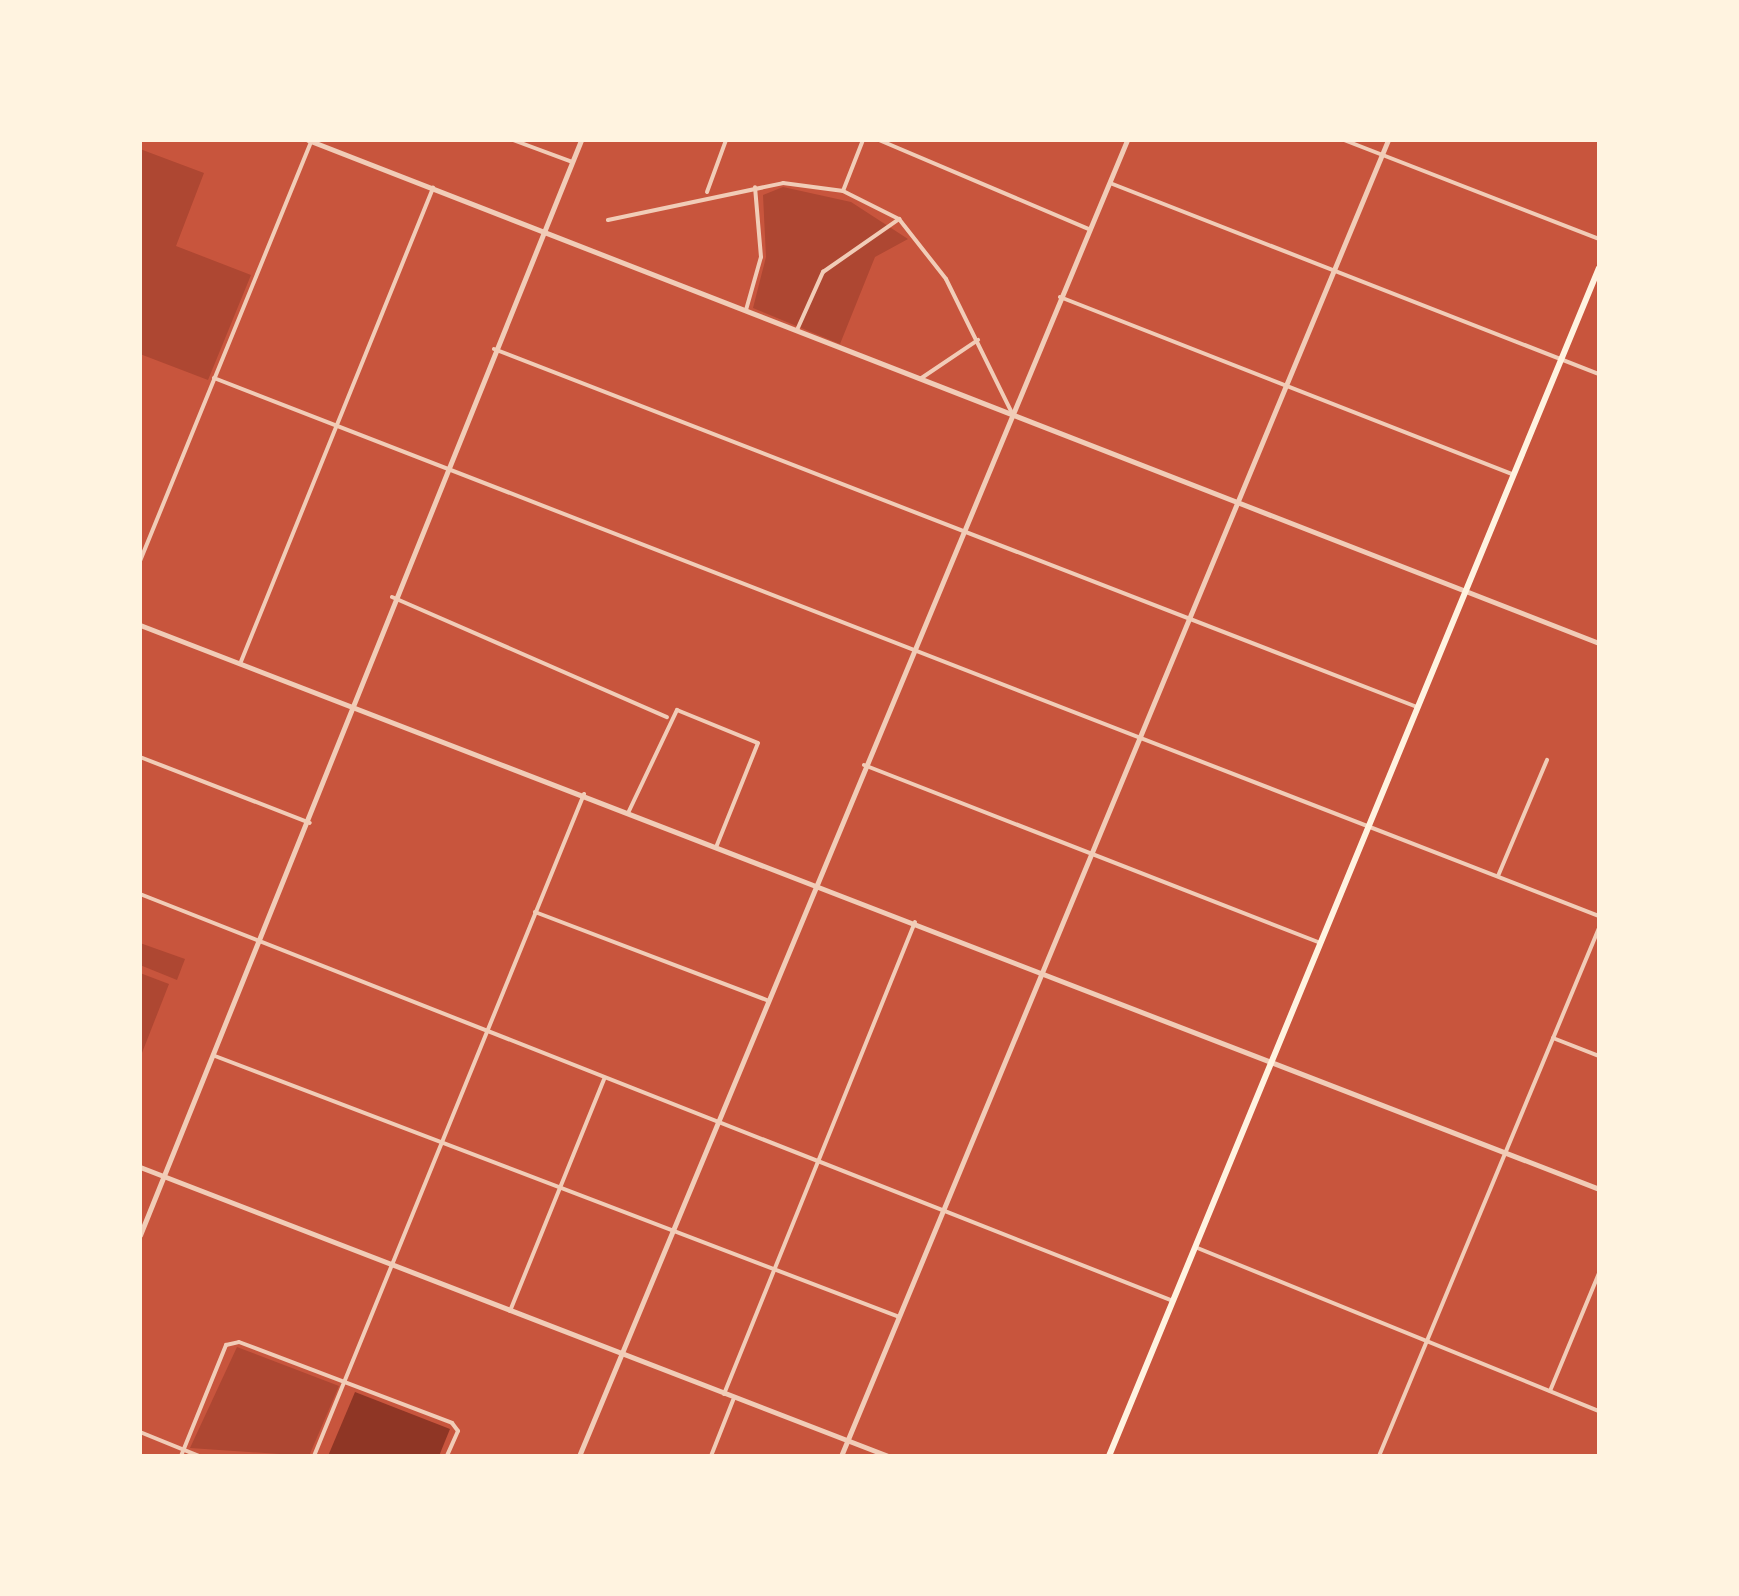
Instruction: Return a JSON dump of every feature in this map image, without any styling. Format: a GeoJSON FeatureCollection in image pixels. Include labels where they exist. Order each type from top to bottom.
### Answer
{"type":"FeatureCollection","features":[{"type":"Feature","properties":{"kind":"main road"},"geometry":{"type":"LineString","coordinates":[[1109,1456],[1599,268]]}},
{"type":"Feature","properties":{"kind":"street"},"geometry":{"type":"LineString","coordinates":[[140,561],[310,140],[1599,643]]}},
{"type":"Feature","properties":{"kind":"street"},"geometry":{"type":"LineString","coordinates":[[514,140],[572,162]]}},
{"type":"Feature","properties":{"kind":"street"},"geometry":{"type":"LineString","coordinates":[[140,1235],[359,704],[356,689],[392,597],[581,140]]}},
{"type":"Feature","properties":{"kind":"street"},"geometry":{"type":"LineString","coordinates":[[707,193],[726,140]]}},
{"type":"Feature","properties":{"kind":"street"},"geometry":{"type":"LineString","coordinates":[[842,191],[863,140]]}},
{"type":"Feature","properties":{"kind":"street"},"geometry":{"type":"LineString","coordinates":[[879,140],[1089,229]]}},
{"type":"Feature","properties":{"kind":"street"},"geometry":{"type":"LineString","coordinates":[[578,1456],[1126,140]]}},
{"type":"Feature","properties":{"kind":"street"},"geometry":{"type":"LineString","coordinates":[[1344,140],[1599,240]]}},
{"type":"Feature","properties":{"kind":"street"},"geometry":{"type":"LineString","coordinates":[[842,1456],[1388,140]]}},
{"type":"Feature","properties":{"kind":"street"},"geometry":{"type":"LineString","coordinates":[[1108,183],[1599,374]]}},
{"type":"Feature","properties":{"kind":"street"},"geometry":{"type":"LineString","coordinates":[[746,310],[762,257],[755,187]]}},
{"type":"Feature","properties":{"kind":"street"},"geometry":{"type":"LineString","coordinates":[[608,220],[707,193],[755,187],[842,191],[898,220],[978,340],[1012,413]]}},
{"type":"Feature","properties":{"kind":"street"},"geometry":{"type":"LineString","coordinates":[[240,664],[333,420],[433,188]]}},
{"type":"Feature","properties":{"kind":"street"},"geometry":{"type":"LineString","coordinates":[[797,330],[822,272],[898,220]]}},
{"type":"Feature","properties":{"kind":"street"},"geometry":{"type":"LineString","coordinates":[[1060,297],[1514,475]]}},
{"type":"Feature","properties":{"kind":"street"},"geometry":{"type":"LineString","coordinates":[[920,379],[978,340]]}},
{"type":"Feature","properties":{"kind":"street"},"geometry":{"type":"LineString","coordinates":[[494,349],[1190,616],[1418,708]]}},
{"type":"Feature","properties":{"kind":"street"},"geometry":{"type":"LineString","coordinates":[[214,378],[448,462],[1599,916]]}},
{"type":"Feature","properties":{"kind":"street"},"geometry":{"type":"LineString","coordinates":[[392,597],[668,717]]}},
{"type":"Feature","properties":{"kind":"street"},"geometry":{"type":"LineString","coordinates":[[140,626],[359,704],[1599,1190]]}},
{"type":"Feature","properties":{"kind":"street"},"geometry":{"type":"LineString","coordinates":[[629,811],[668,717],[677,710],[758,743],[717,844]]}},
{"type":"Feature","properties":{"kind":"street"},"geometry":{"type":"LineString","coordinates":[[140,757],[310,823]]}},
{"type":"Feature","properties":{"kind":"street"},"geometry":{"type":"LineString","coordinates":[[1498,876],[1548,760]]}},
{"type":"Feature","properties":{"kind":"street"},"geometry":{"type":"LineString","coordinates":[[864,764],[1320,943]]}},
{"type":"Feature","properties":{"kind":"street"},"geometry":{"type":"LineString","coordinates":[[314,1456],[584,794]]}},
{"type":"Feature","properties":{"kind":"street"},"geometry":{"type":"LineString","coordinates":[[140,894],[1173,1301]]}},
{"type":"Feature","properties":{"kind":"street"},"geometry":{"type":"LineString","coordinates":[[535,912],[767,1000]]}},
{"type":"Feature","properties":{"kind":"street"},"geometry":{"type":"LineString","coordinates":[[724,1394],[915,922]]}},
{"type":"Feature","properties":{"kind":"street"},"geometry":{"type":"LineString","coordinates":[[1379,1456],[1599,928]]}},
{"type":"Feature","properties":{"kind":"street"},"geometry":{"type":"LineString","coordinates":[[1553,1038],[1599,1056]]}},
{"type":"Feature","properties":{"kind":"street"},"geometry":{"type":"LineString","coordinates":[[215,1056],[440,1148],[899,1317]]}},
{"type":"Feature","properties":{"kind":"street"},"geometry":{"type":"LineString","coordinates":[[510,1311],[605,1077]]}},
{"type":"Feature","properties":{"kind":"street"},"geometry":{"type":"LineString","coordinates":[[140,1168],[888,1456]]}},
{"type":"Feature","properties":{"kind":"street"},"geometry":{"type":"LineString","coordinates":[[1195,1248],[1599,1410]]}},
{"type":"Feature","properties":{"kind":"street"},"geometry":{"type":"LineString","coordinates":[[1550,1391],[1599,1273]]}},
{"type":"Feature","properties":{"kind":"street"},"geometry":{"type":"LineString","coordinates":[[182,1453],[226,1345],[239,1342],[458,1431],[447,1456]]}},
{"type":"Feature","properties":{"kind":"street"},"geometry":{"type":"LineString","coordinates":[[710,1456],[734,1398]]}},
{"type":"Feature","properties":{"kind":"street"},"geometry":{"type":"LineString","coordinates":[[140,1432],[182,1453],[199,1456]]}},
{"type":"Feature","properties":{"kind":"shaded area"},"geometry":{"type":"Polygon","coordinates":[[[140,149],[204,173],[176,246],[251,275],[208,380],[140,354],[140,149]]]}},
{"type":"Feature","properties":{"kind":"shaded area"},"geometry":{"type":"Polygon","coordinates":[[[783,187],[851,202],[908,239],[875,257],[840,344],[753,308],[766,257],[763,195],[783,187]]]}},
{"type":"Feature","properties":{"kind":"shaded area"},"geometry":{"type":"Polygon","coordinates":[[[140,943],[185,959],[177,980],[140,965],[140,943]]]}},
{"type":"Feature","properties":{"kind":"shaded area"},"geometry":{"type":"Polygon","coordinates":[[[140,973],[169,984],[140,1058],[140,973]]]}},
{"type":"Feature","properties":{"kind":"shaded area"},"geometry":{"type":"Polygon","coordinates":[[[237,1347],[339,1386],[309,1456],[190,1448],[237,1347]]]}},
{"type":"Feature","properties":{"kind":"shaded area"},"geometry":{"type":"Polygon","coordinates":[[[355,1392],[450,1429],[439,1456],[328,1456],[355,1392]]]}}]}
